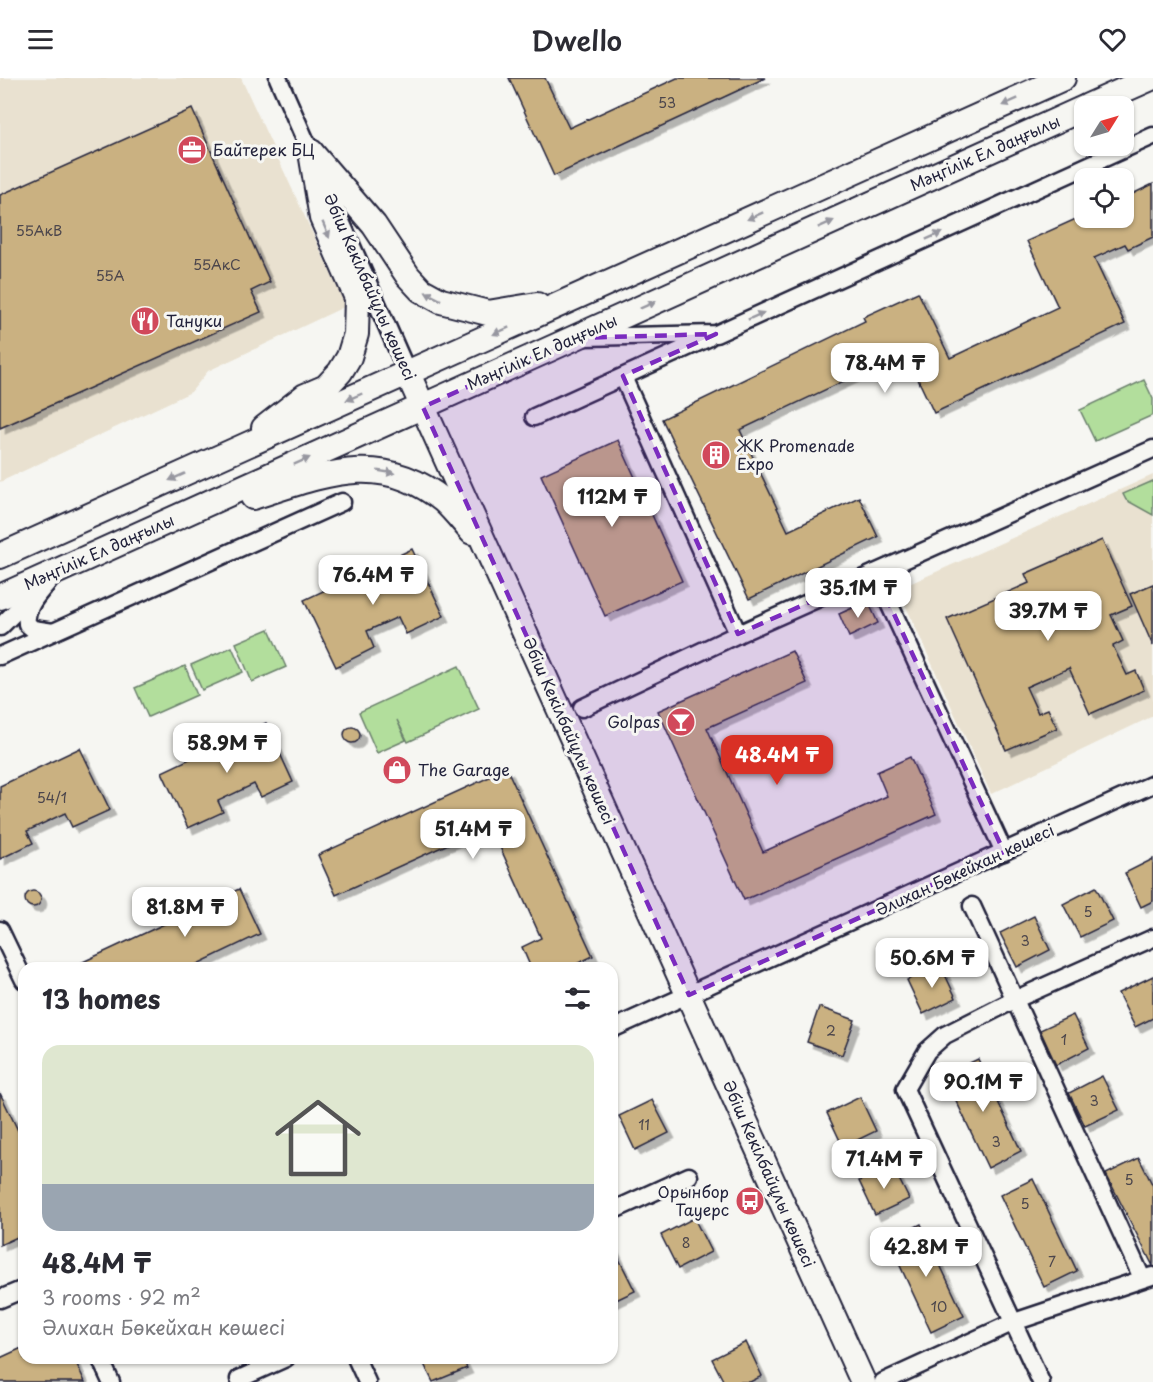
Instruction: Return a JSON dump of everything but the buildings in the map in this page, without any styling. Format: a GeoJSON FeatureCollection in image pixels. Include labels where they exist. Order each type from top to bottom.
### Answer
{"type":"FeatureCollection","features":[{"type":"Feature","properties":{"kind":"main road"},"geometry":{"type":"LineString","coordinates":[[0,556],[1063,78]]}},
{"type":"Feature","properties":{"kind":"main road","name":"Мәңгілік Ел даңғылы"},"geometry":{"type":"LineString","coordinates":[[1111,96],[1151,78]]}},
{"type":"Feature","properties":{"kind":"main road","name":"Мәңгілік Ел даңғылы"},"geometry":{"type":"LineString","coordinates":[[0,597],[1074,112]]}},
{"type":"Feature","properties":{"kind":"main road"},"geometry":{"type":"LineString","coordinates":[[311,152],[374,225],[408,276],[421,290],[432,296],[488,313],[572,299]]}},
{"type":"Feature","properties":{"kind":"main road"},"geometry":{"type":"LineString","coordinates":[[249,444],[269,422],[305,396],[326,387],[340,372],[355,339],[358,318],[357,298],[322,218],[311,152]]}},
{"type":"Feature","properties":{"kind":"main road","name":"Әбіш Кекілбайұлы көшесі"},"geometry":{"type":"LineString","coordinates":[[408,374],[863,1382]]}},
{"type":"Feature","properties":{"kind":"main road"},"geometry":{"type":"LineString","coordinates":[[148,530],[322,475],[352,470],[384,470],[401,475],[444,501],[487,548]]}},
{"type":"Feature","properties":{"kind":"street","name":"Әбіш Кекілбайұлы көшесі"},"geometry":{"type":"LineString","coordinates":[[278,78],[408,374]]}},
{"type":"Feature","properties":{"kind":"street"},"geometry":{"type":"LineString","coordinates":[[534,417],[1152,137]]}},
{"type":"Feature","properties":{"kind":"street"},"geometry":{"type":"LineString","coordinates":[[575,338],[716,334]]}},
{"type":"Feature","properties":{"kind":"street"},"geometry":{"type":"LineString","coordinates":[[623,377],[738,634]]}},
{"type":"Feature","properties":{"kind":"street"},"geometry":{"type":"LineString","coordinates":[[582,708],[738,634],[1153,449]]}},
{"type":"Feature","properties":{"kind":"street"},"geometry":{"type":"LineString","coordinates":[[0,656],[342,502]]}},
{"type":"Feature","properties":{"kind":"street"},"geometry":{"type":"LineString","coordinates":[[54,632],[33,629],[27,624],[26,616],[28,608],[58,571]]}},
{"type":"Feature","properties":{"kind":"street"},"geometry":{"type":"LineString","coordinates":[[0,627],[58,571]]}},
{"type":"Feature","properties":{"kind":"street"},"geometry":{"type":"LineString","coordinates":[[874,573],[1004,852]]}},
{"type":"Feature","properties":{"kind":"street","name":"Әлихан Бөкейхан көшесі"},"geometry":{"type":"LineString","coordinates":[[618,1026],[1153,784]]}},
{"type":"Feature","properties":{"kind":"street"},"geometry":{"type":"LineString","coordinates":[[883,1382],[1014,1322],[1148,1277],[1014,1000],[972,906]]}},
{"type":"Feature","properties":{"kind":"street"},"geometry":{"type":"LineString","coordinates":[[0,930],[18,968]]}},
{"type":"Feature","properties":{"kind":"street"},"geometry":{"type":"LineString","coordinates":[[1041,1382],[905,1089],[927,1051],[945,1035],[1014,1000],[1153,938]]}},
{"type":"Feature","properties":{"kind":"street"},"geometry":{"type":"LineString","coordinates":[[618,1208],[689,1176]]}},
{"type":"Feature","properties":{"kind":"street"},"geometry":{"type":"LineString","coordinates":[[0,1299],[18,1292]]}},
{"type":"Feature","properties":{"kind":"street"},"geometry":{"type":"LineString","coordinates":[[103,1364],[111,1382]]}},
{"type":"Feature","properties":{"kind":"street"},"geometry":{"type":"LineString","coordinates":[[239,1379],[273,1364]]}},
{"type":"Feature","properties":{"kind":"street"},"geometry":{"type":"LineString","coordinates":[[359,1364],[367,1382]]}},
{"type":"Feature","properties":{"kind":"highlighted area"},"geometry":{"type":"Polygon","coordinates":[[[716,334],[623,376],[738,634],[875,573],[1004,852],[689,995],[423,407],[575,338],[716,334]]]}},
{"type":"Feature","properties":{"kind":"shaded area"},"geometry":{"type":"Polygon","coordinates":[[[0,78],[241,78],[346,306],[208,371],[191,392],[0,482],[0,78]]]}},
{"type":"Feature","properties":{"kind":"shaded area"},"geometry":{"type":"Polygon","coordinates":[[[1153,475],[1153,716],[991,794],[898,589],[1153,475]]]}},
{"type":"Feature","properties":{"kind":"green space"},"geometry":{"type":"Polygon","coordinates":[[[1144,380],[1153,399],[1153,415],[1095,441],[1080,410],[1144,380]]]}},
{"type":"Feature","properties":{"kind":"green space"},"geometry":{"type":"Polygon","coordinates":[[[1153,481],[1153,515],[1126,500],[1123,494],[1153,481]]]}},
{"type":"Feature","properties":{"kind":"green space"},"geometry":{"type":"Polygon","coordinates":[[[269,629],[286,667],[252,682],[236,643],[269,629]]]}},
{"type":"Feature","properties":{"kind":"green space"},"geometry":{"type":"Polygon","coordinates":[[[232,647],[243,672],[202,690],[191,665],[232,647]]]}},
{"type":"Feature","properties":{"kind":"green space"},"geometry":{"type":"Polygon","coordinates":[[[185,666],[197,695],[148,717],[135,688],[185,666]]]}},
{"type":"Feature","properties":{"kind":"green space"},"geometry":{"type":"Polygon","coordinates":[[[459,666],[479,709],[408,742],[397,720],[406,740],[377,753],[359,712],[459,666]]]}},
{"type":"Feature","properties":{"kind":"place","name":"Байтерек БЦ"},"geometry":{"type":"Point","coordinates":[192,150]}},
{"type":"Feature","properties":{"kind":"place","name":"Тануки"},"geometry":{"type":"Point","coordinates":[145,321]}},
{"type":"Feature","properties":{"kind":"place","name":"ЖК Promenade Expo"},"geometry":{"type":"Point","coordinates":[716,455]}},
{"type":"Feature","properties":{"kind":"place","name":"Golpas"},"geometry":{"type":"Point","coordinates":[681,722]}},
{"type":"Feature","properties":{"kind":"place","name":"The Garage"},"geometry":{"type":"Point","coordinates":[397,770]}},
{"type":"Feature","properties":{"kind":"place","name":"Орынбор Тауерс"},"geometry":{"type":"Point","coordinates":[750,1201]}}]}
